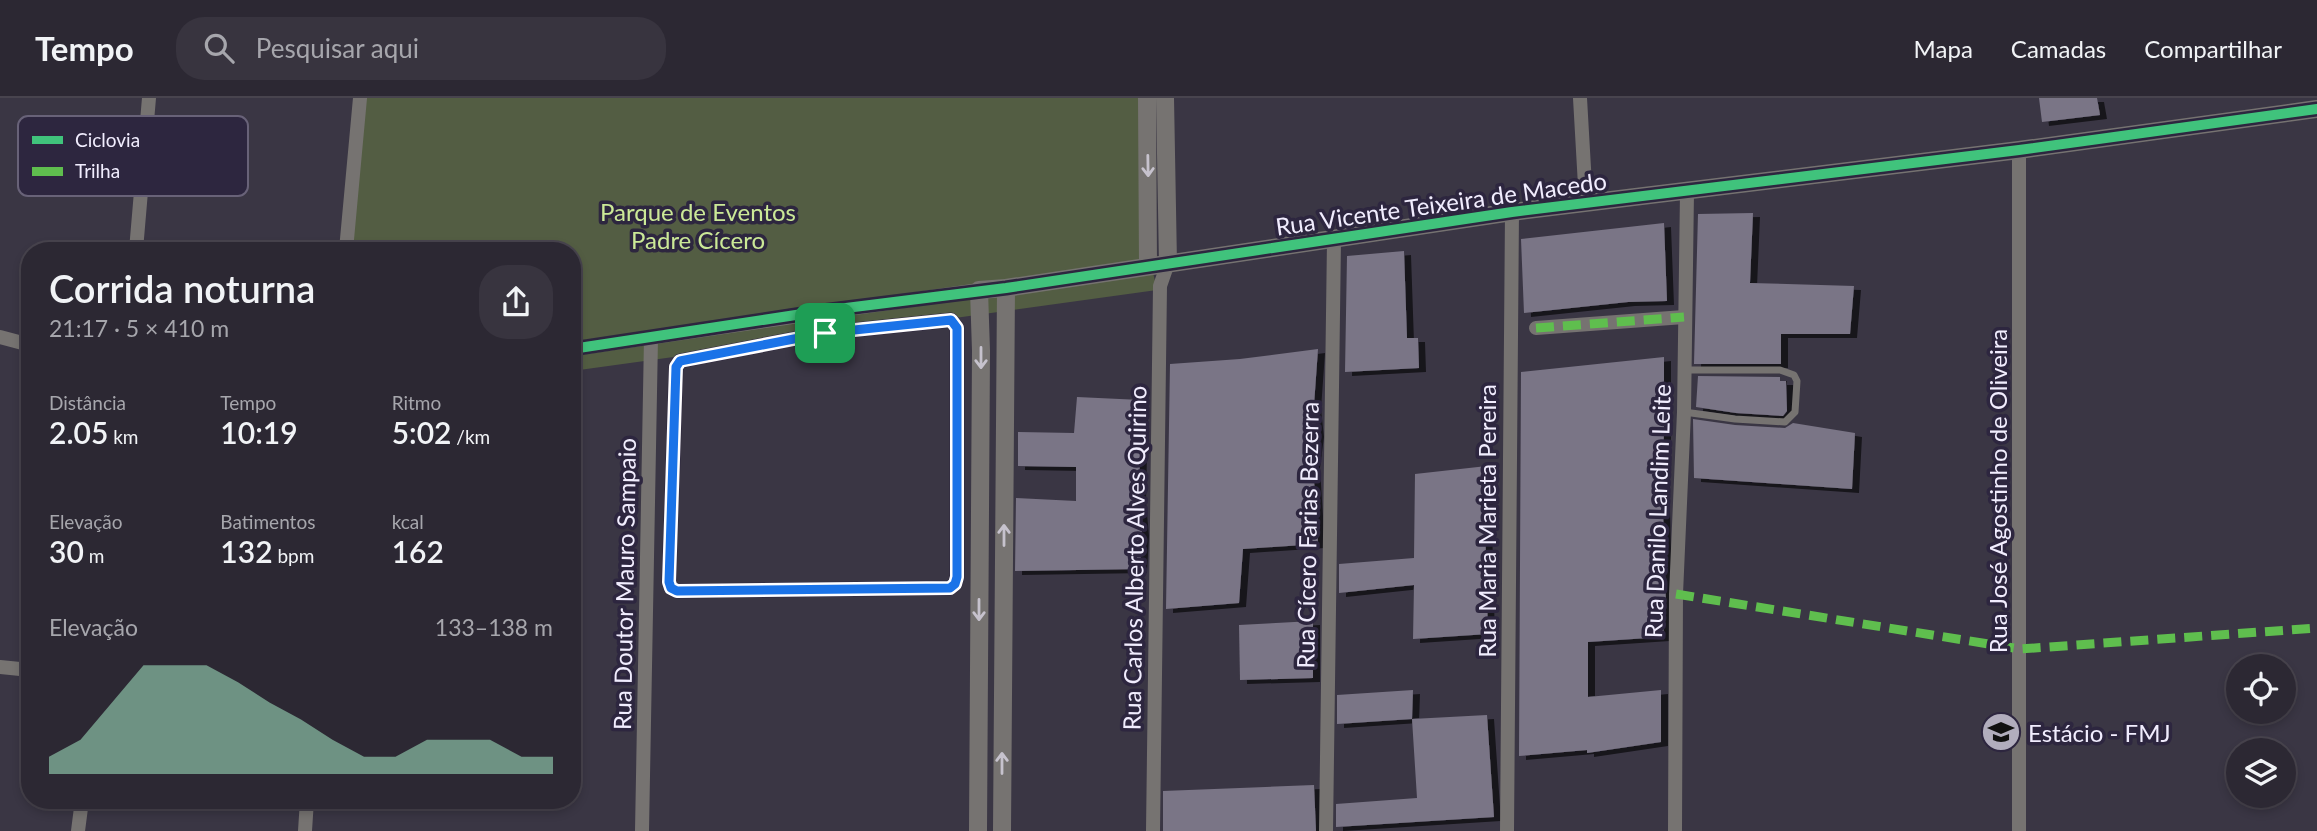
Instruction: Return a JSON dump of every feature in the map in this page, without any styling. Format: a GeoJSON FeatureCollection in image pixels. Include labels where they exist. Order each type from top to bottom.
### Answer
{"type":"FeatureCollection","features":[{"type":"Feature","properties":{"kind":"street"},"geometry":{"type":"LineString","coordinates":[[147,116],[149,98]]}},
{"type":"Feature","properties":{"kind":"street"},"geometry":{"type":"LineString","coordinates":[[347,242],[360,98]]}},
{"type":"Feature","properties":{"kind":"street"},"geometry":{"type":"LineString","coordinates":[[1147,98],[1148,266],[1160,286]]}},
{"type":"Feature","properties":{"kind":"street"},"geometry":{"type":"LineString","coordinates":[[1160,286],[1168,262],[1166,98]]}},
{"type":"Feature","properties":{"kind":"street"},"geometry":{"type":"LineString","coordinates":[[1580,98],[1586,203]]}},
{"type":"Feature","properties":{"kind":"street","name":"Rua Vicente Teixeira de Macedo"},"geometry":{"type":"LineString","coordinates":[[581,348],[822,311],[1006,288],[1512,212],[2019,150],[2317,109]]}},
{"type":"Feature","properties":{"kind":"street","name":"Rua José Agostinho de Oliveira"},"geometry":{"type":"LineString","coordinates":[[2019,150],[2019,831]]}},
{"type":"Feature","properties":{"kind":"street","name":"Rua Danilo Landim Leite"},"geometry":{"type":"LineString","coordinates":[[1675,831],[1676,594],[1684,412],[1687,192]]}},
{"type":"Feature","properties":{"kind":"street"},"geometry":{"type":"LineString","coordinates":[[137,242],[141,196]]}},
{"type":"Feature","properties":{"kind":"street","name":"Rua Maria Marieta Pereira"},"geometry":{"type":"LineString","coordinates":[[1507,831],[1512,212]]}},
{"type":"Feature","properties":{"kind":"street","name":"Rua Cícero Farias Bezerra"},"geometry":{"type":"LineString","coordinates":[[1326,831],[1334,240]]}},
{"type":"Feature","properties":{"kind":"street","name":"Rua Carlos Alberto Alves Quirino"},"geometry":{"type":"LineString","coordinates":[[1153,831],[1160,286]]}},
{"type":"Feature","properties":{"kind":"street"},"geometry":{"type":"LineString","coordinates":[[1002,831],[1006,288]]}},
{"type":"Feature","properties":{"kind":"street"},"geometry":{"type":"LineString","coordinates":[[978,831],[979,290]]}},
{"type":"Feature","properties":{"kind":"street"},"geometry":{"type":"LineString","coordinates":[[822,311],[825,333]]}},
{"type":"Feature","properties":{"kind":"street"},"geometry":{"type":"LineString","coordinates":[[1536,328],[1684,317]]}},
{"type":"Feature","properties":{"kind":"street"},"geometry":{"type":"LineString","coordinates":[[951,320],[956,323],[955,584],[950,588],[677,591],[671,588],[669,569],[677,364],[680,361],[825,333],[951,320]]}},
{"type":"Feature","properties":{"kind":"street"},"geometry":{"type":"LineString","coordinates":[[0,337],[21,343]]}},
{"type":"Feature","properties":{"kind":"street","name":"Rua Doutor Mauro Sampaio"},"geometry":{"type":"LineString","coordinates":[[642,831],[651,338]]}},
{"type":"Feature","properties":{"kind":"street"},"geometry":{"type":"LineString","coordinates":[[979,580],[1003,581]]}},
{"type":"Feature","properties":{"kind":"street"},"geometry":{"type":"LineString","coordinates":[[0,667],[21,669]]}},
{"type":"Feature","properties":{"kind":"street"},"geometry":{"type":"LineString","coordinates":[[78,831],[81,809]]}},
{"type":"Feature","properties":{"kind":"street"},"geometry":{"type":"LineString","coordinates":[[305,831],[306,809]]}},
{"type":"Feature","properties":{"kind":"lane"},"geometry":{"type":"LineString","coordinates":[[1684,370],[1780,370],[1794,375],[1797,381],[1795,412],[1785,422],[1684,412]]}},
{"type":"Feature","properties":{"kind":"green space","name":"Parque de Eventos Padre Cícero"},"geometry":{"type":"Polygon","coordinates":[[[360,98],[1146,98],[1147,246],[1157,290],[581,370],[581,242],[347,242],[360,98]]]}},
{"type":"Feature","properties":{"kind":"building"},"geometry":{"type":"Polygon","coordinates":[[[2039,98],[2097,98],[2100,115],[2042,122],[2039,98]]]}},
{"type":"Feature","properties":{"kind":"building"},"geometry":{"type":"Polygon","coordinates":[[[1753,213],[1750,283],[1854,286],[1850,334],[1781,334],[1781,364],[1694,364],[1698,214],[1753,213]]]}},
{"type":"Feature","properties":{"kind":"building"},"geometry":{"type":"Polygon","coordinates":[[[1664,223],[1667,301],[1628,302],[1524,313],[1521,239],[1664,223]]]}},
{"type":"Feature","properties":{"kind":"building"},"geometry":{"type":"Polygon","coordinates":[[[1404,251],[1407,338],[1418,338],[1419,368],[1345,372],[1347,256],[1404,251]]]}},
{"type":"Feature","properties":{"kind":"building"},"geometry":{"type":"Polygon","coordinates":[[[1318,349],[1314,405],[1317,433],[1313,464],[1318,544],[1243,549],[1239,603],[1166,609],[1170,364],[1318,349]]]}},
{"type":"Feature","properties":{"kind":"building"},"geometry":{"type":"Polygon","coordinates":[[[1664,357],[1662,465],[1664,547],[1668,563],[1665,575],[1663,637],[1588,642],[1588,697],[1661,690],[1661,742],[1587,753],[1587,750],[1519,756],[1521,372],[1664,357]]]}},
{"type":"Feature","properties":{"kind":"building"},"geometry":{"type":"Polygon","coordinates":[[[1698,376],[1780,377],[1780,381],[1786,381],[1787,411],[1783,416],[1696,407],[1698,376]]]}},
{"type":"Feature","properties":{"kind":"building"},"geometry":{"type":"Polygon","coordinates":[[[1077,397],[1141,400],[1140,569],[1015,571],[1016,498],[1076,501],[1076,467],[1018,466],[1018,432],[1074,433],[1077,397]]]}},
{"type":"Feature","properties":{"kind":"building"},"geometry":{"type":"Polygon","coordinates":[[[1693,419],[1785,428],[1793,423],[1855,433],[1852,489],[1694,478],[1693,419]]]}},
{"type":"Feature","properties":{"kind":"building"},"geometry":{"type":"Polygon","coordinates":[[[1487,466],[1485,522],[1488,634],[1413,639],[1414,585],[1339,593],[1339,564],[1414,558],[1415,474],[1487,466]]]}},
{"type":"Feature","properties":{"kind":"building"},"geometry":{"type":"Polygon","coordinates":[[[1313,621],[1313,678],[1240,680],[1239,625],[1313,621]]]}},
{"type":"Feature","properties":{"kind":"building"},"geometry":{"type":"Polygon","coordinates":[[[1413,690],[1412,719],[1337,724],[1337,695],[1413,690]]]}},
{"type":"Feature","properties":{"kind":"building"},"geometry":{"type":"Polygon","coordinates":[[[1487,715],[1494,817],[1336,827],[1336,804],[1417,798],[1412,719],[1487,715]]]}},
{"type":"Feature","properties":{"kind":"building"},"geometry":{"type":"Polygon","coordinates":[[[1314,785],[1316,831],[1163,831],[1163,791],[1314,785]]]}},
{"type":"Feature","properties":{"kind":"marked path"},"geometry":{"type":"LineString","coordinates":[[1536,328],[1684,317]]}},
{"type":"Feature","properties":{"kind":"marked path"},"geometry":{"type":"LineString","coordinates":[[1676,594],[2020,649],[2317,628]]}},
{"type":"Feature","properties":{"kind":"cycle path"},"geometry":{"type":"LineString","coordinates":[[581,348],[822,311],[1006,288],[1512,212],[2019,150],[2317,109]]}},
{"type":"Feature","properties":{"kind":"cycle path"},"geometry":{"type":"LineString","coordinates":[[951,320],[957,328],[955,584],[950,588],[677,591],[671,588],[669,582],[676,367],[680,361],[825,333],[951,320]]}},
{"type":"Feature","properties":{"kind":"place","name":"Estácio - FMJ"},"geometry":{"type":"Point","coordinates":[2001,732]}},
{"type":"Feature","properties":{"kind":"route"},"geometry":{"type":"LineString","coordinates":[[951,320],[956,323],[955,584],[950,588],[677,591],[671,588],[669,582],[677,364],[680,361],[825,333],[951,320]]}}]}
